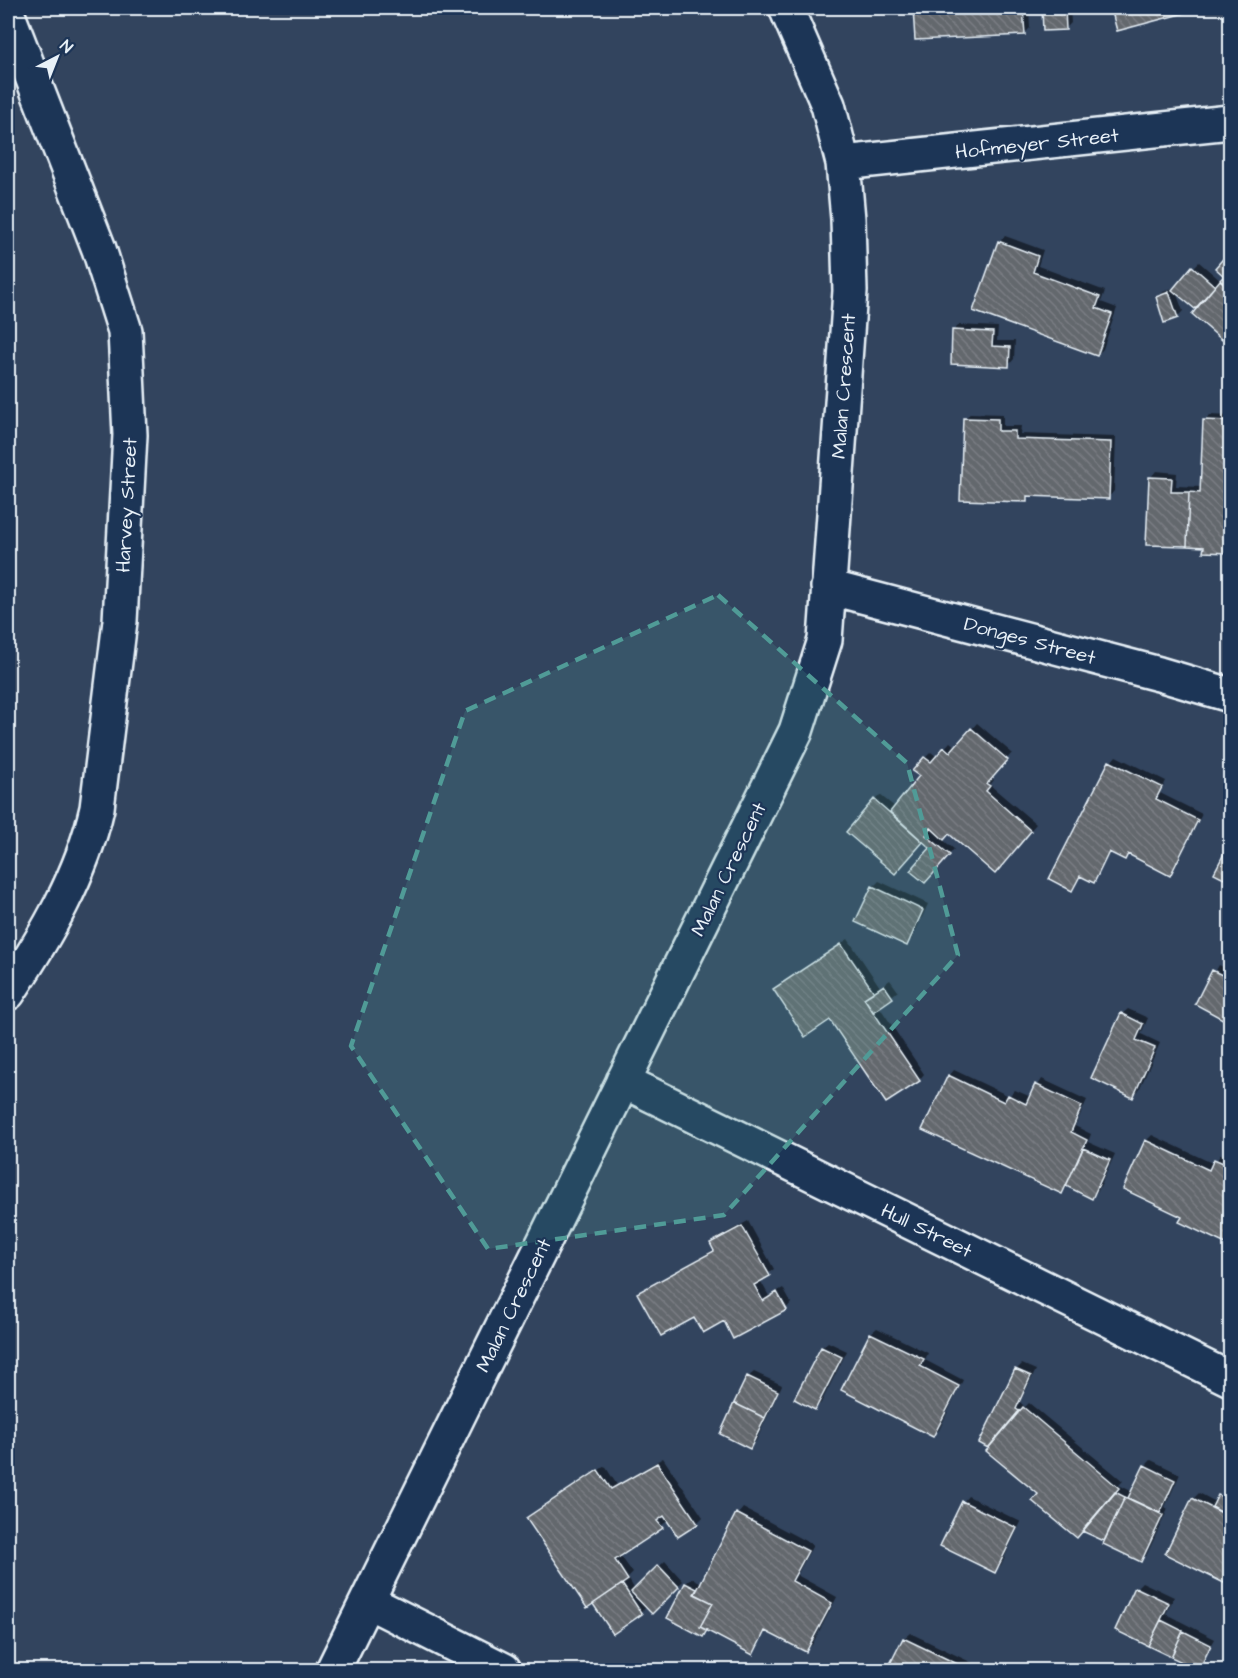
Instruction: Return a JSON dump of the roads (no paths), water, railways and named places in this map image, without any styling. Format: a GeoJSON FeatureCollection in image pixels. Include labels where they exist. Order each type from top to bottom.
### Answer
{"type":"FeatureCollection","features":[{"type":"Feature","properties":{"kind":"street","name":"Malan Crescent"},"geometry":{"type":"LineString","coordinates":[[333,1671],[796,731],[825,640],[850,291],[848,219],[843,163],[828,105],[786,8]]}},
{"type":"Feature","properties":{"kind":"street","name":"Harvey Street"},"geometry":{"type":"LineString","coordinates":[[8,15],[99,249],[125,331],[130,435],[120,621],[97,808],[90,838],[74,878],[49,926],[8,993]]}},
{"type":"Feature","properties":{"kind":"street","name":"Hofmeyer Street"},"geometry":{"type":"LineString","coordinates":[[843,163],[1230,122]]}},
{"type":"Feature","properties":{"kind":"street","name":"Donges Street"},"geometry":{"type":"LineString","coordinates":[[828,587],[1159,674],[1230,695]]}},
{"type":"Feature","properties":{"kind":"street","name":"Hull Street"},"geometry":{"type":"LineString","coordinates":[[622,1081],[1230,1379]]}},
{"type":"Feature","properties":{"kind":"street"},"geometry":{"type":"LineString","coordinates":[[367,1601],[504,1671]]}}]}
